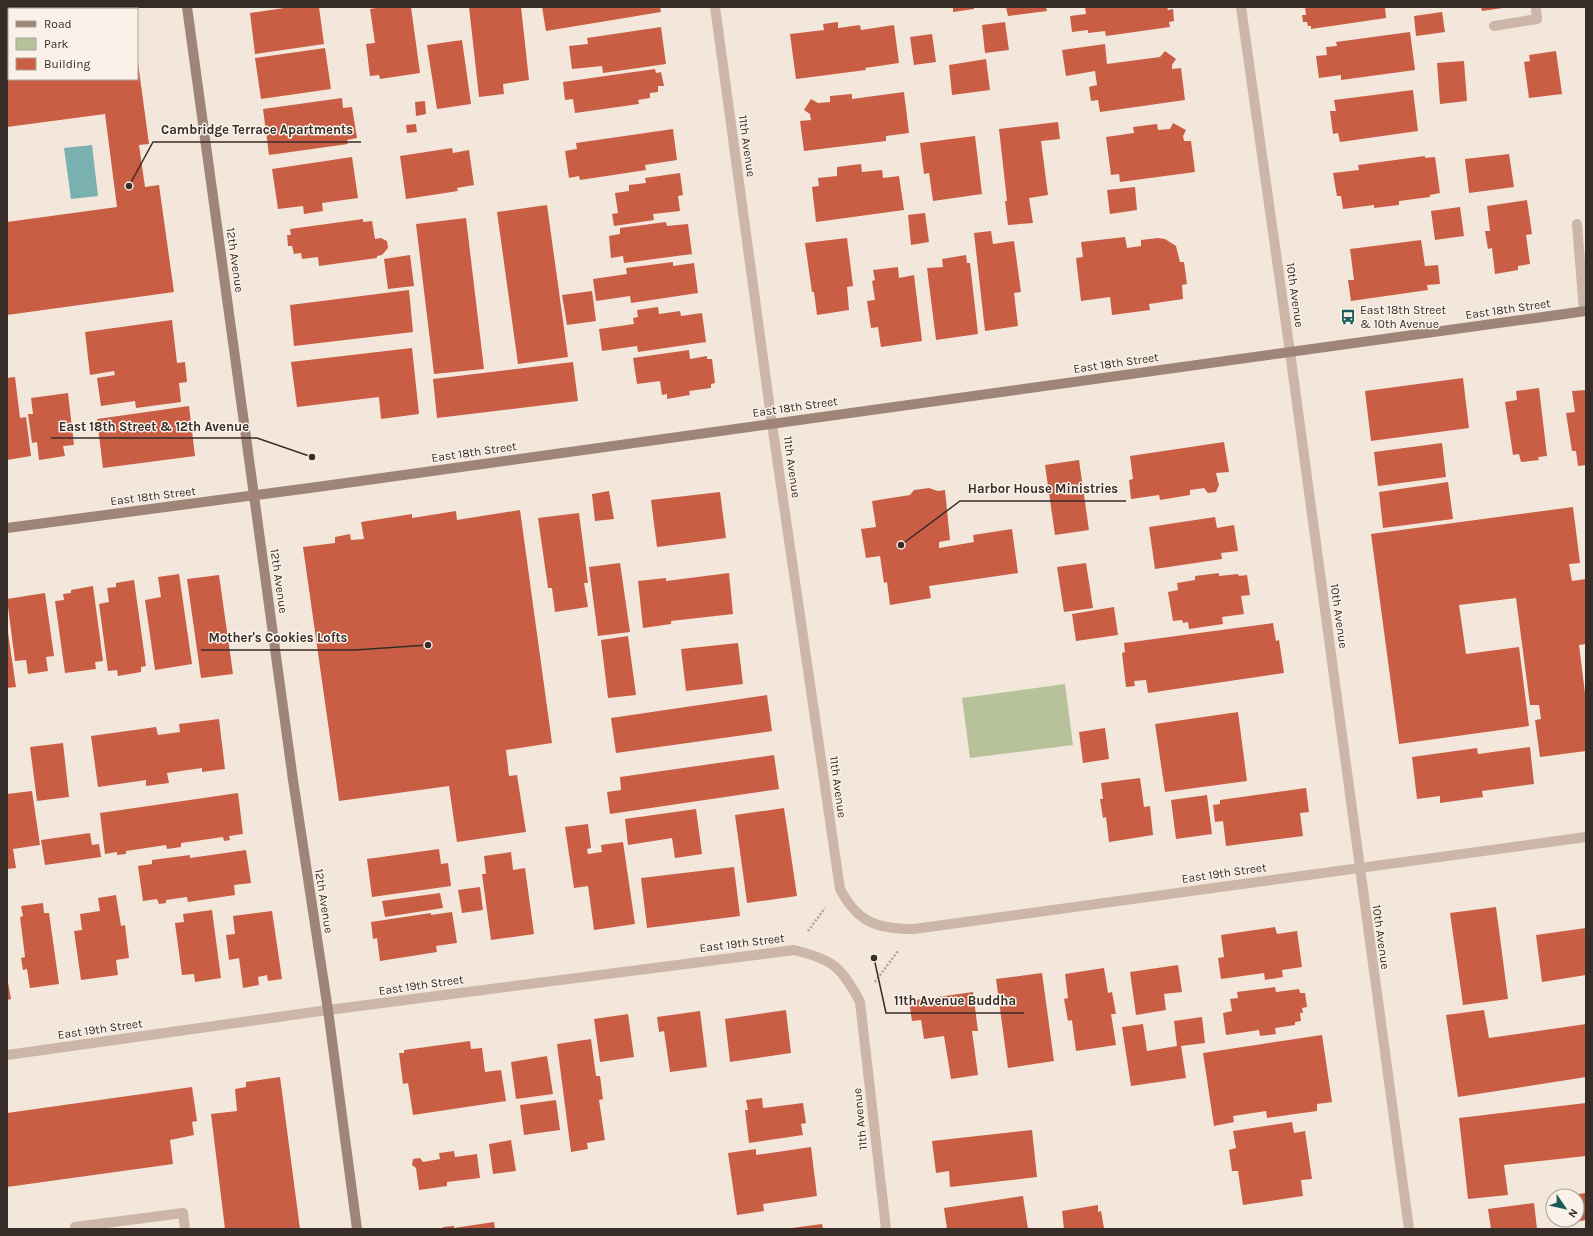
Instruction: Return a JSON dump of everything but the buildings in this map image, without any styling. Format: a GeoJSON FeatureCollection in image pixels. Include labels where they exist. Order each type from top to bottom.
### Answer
{"type":"FeatureCollection","features":[{"type":"Feature","properties":{"kind":"street","name":"12th Avenue"},"geometry":{"type":"LineString","coordinates":[[186,7],[293,780],[328,1010],[358,1229]]}},
{"type":"Feature","properties":{"kind":"street","name":"11th Avenue"},"geometry":{"type":"LineString","coordinates":[[715,7],[772,424],[840,889],[849,906],[866,920]]}},
{"type":"Feature","properties":{"kind":"street","name":"10th Avenue"},"geometry":{"type":"LineString","coordinates":[[1241,7],[1290,352],[1409,1229]]}},
{"type":"Feature","properties":{"kind":"street"},"geometry":{"type":"LineString","coordinates":[[1494,26],[1537,19],[1536,7]]}},
{"type":"Feature","properties":{"kind":"street"},"geometry":{"type":"LineString","coordinates":[[1577,224],[1585,311]]}},
{"type":"Feature","properties":{"kind":"street","name":"East 18th Street"},"geometry":{"type":"LineString","coordinates":[[7,528],[1585,311]]}},
{"type":"Feature","properties":{"kind":"street","name":"East 19th Street"},"geometry":{"type":"LineString","coordinates":[[866,920],[890,929],[914,929],[1586,837]]}},
{"type":"Feature","properties":{"kind":"street","name":"East 19th Street"},"geometry":{"type":"LineString","coordinates":[[7,1055],[328,1010],[794,950],[816,955],[836,965]]}},
{"type":"Feature","properties":{"kind":"street","name":"11th Avenue"},"geometry":{"type":"LineString","coordinates":[[836,965],[850,982],[860,1002],[886,1229]]}},
{"type":"Feature","properties":{"kind":"street"},"geometry":{"type":"LineString","coordinates":[[75,1229],[75,1227],[183,1213],[185,1229]]}},
{"type":"Feature","properties":{"kind":"path"},"geometry":{"type":"LineString","coordinates":[[794,950],[840,889]]}},
{"type":"Feature","properties":{"kind":"path"},"geometry":{"type":"LineString","coordinates":[[860,1002],[914,929]]}},
{"type":"Feature","properties":{"kind":"green space"},"geometry":{"type":"Polygon","coordinates":[[[1065,684],[1073,745],[970,758],[962,698],[1065,684]]]}},
{"type":"Feature","properties":{"kind":"water"},"geometry":{"type":"Polygon","coordinates":[[[92,145],[98,196],[71,199],[64,148],[92,145]]]}},
{"type":"Feature","properties":{"kind":"place","name":"Cambridge Terrace Apartments"},"geometry":{"type":"Point","coordinates":[129,186]}},
{"type":"Feature","properties":{"kind":"place","name":"East 18th Street & 10th Avenue"},"geometry":{"type":"Point","coordinates":[1348,317]}},
{"type":"Feature","properties":{"kind":"place","name":"East 18th Street & 12th Avenue"},"geometry":{"type":"Point","coordinates":[312,457]}},
{"type":"Feature","properties":{"kind":"place","name":"Harbor House Ministries"},"geometry":{"type":"Point","coordinates":[901,545]}},
{"type":"Feature","properties":{"kind":"place","name":"Mother's Cookies Lofts"},"geometry":{"type":"Point","coordinates":[428,645]}},
{"type":"Feature","properties":{"kind":"place","name":"11th Avenue Buddha"},"geometry":{"type":"Point","coordinates":[874,958]}}]}
